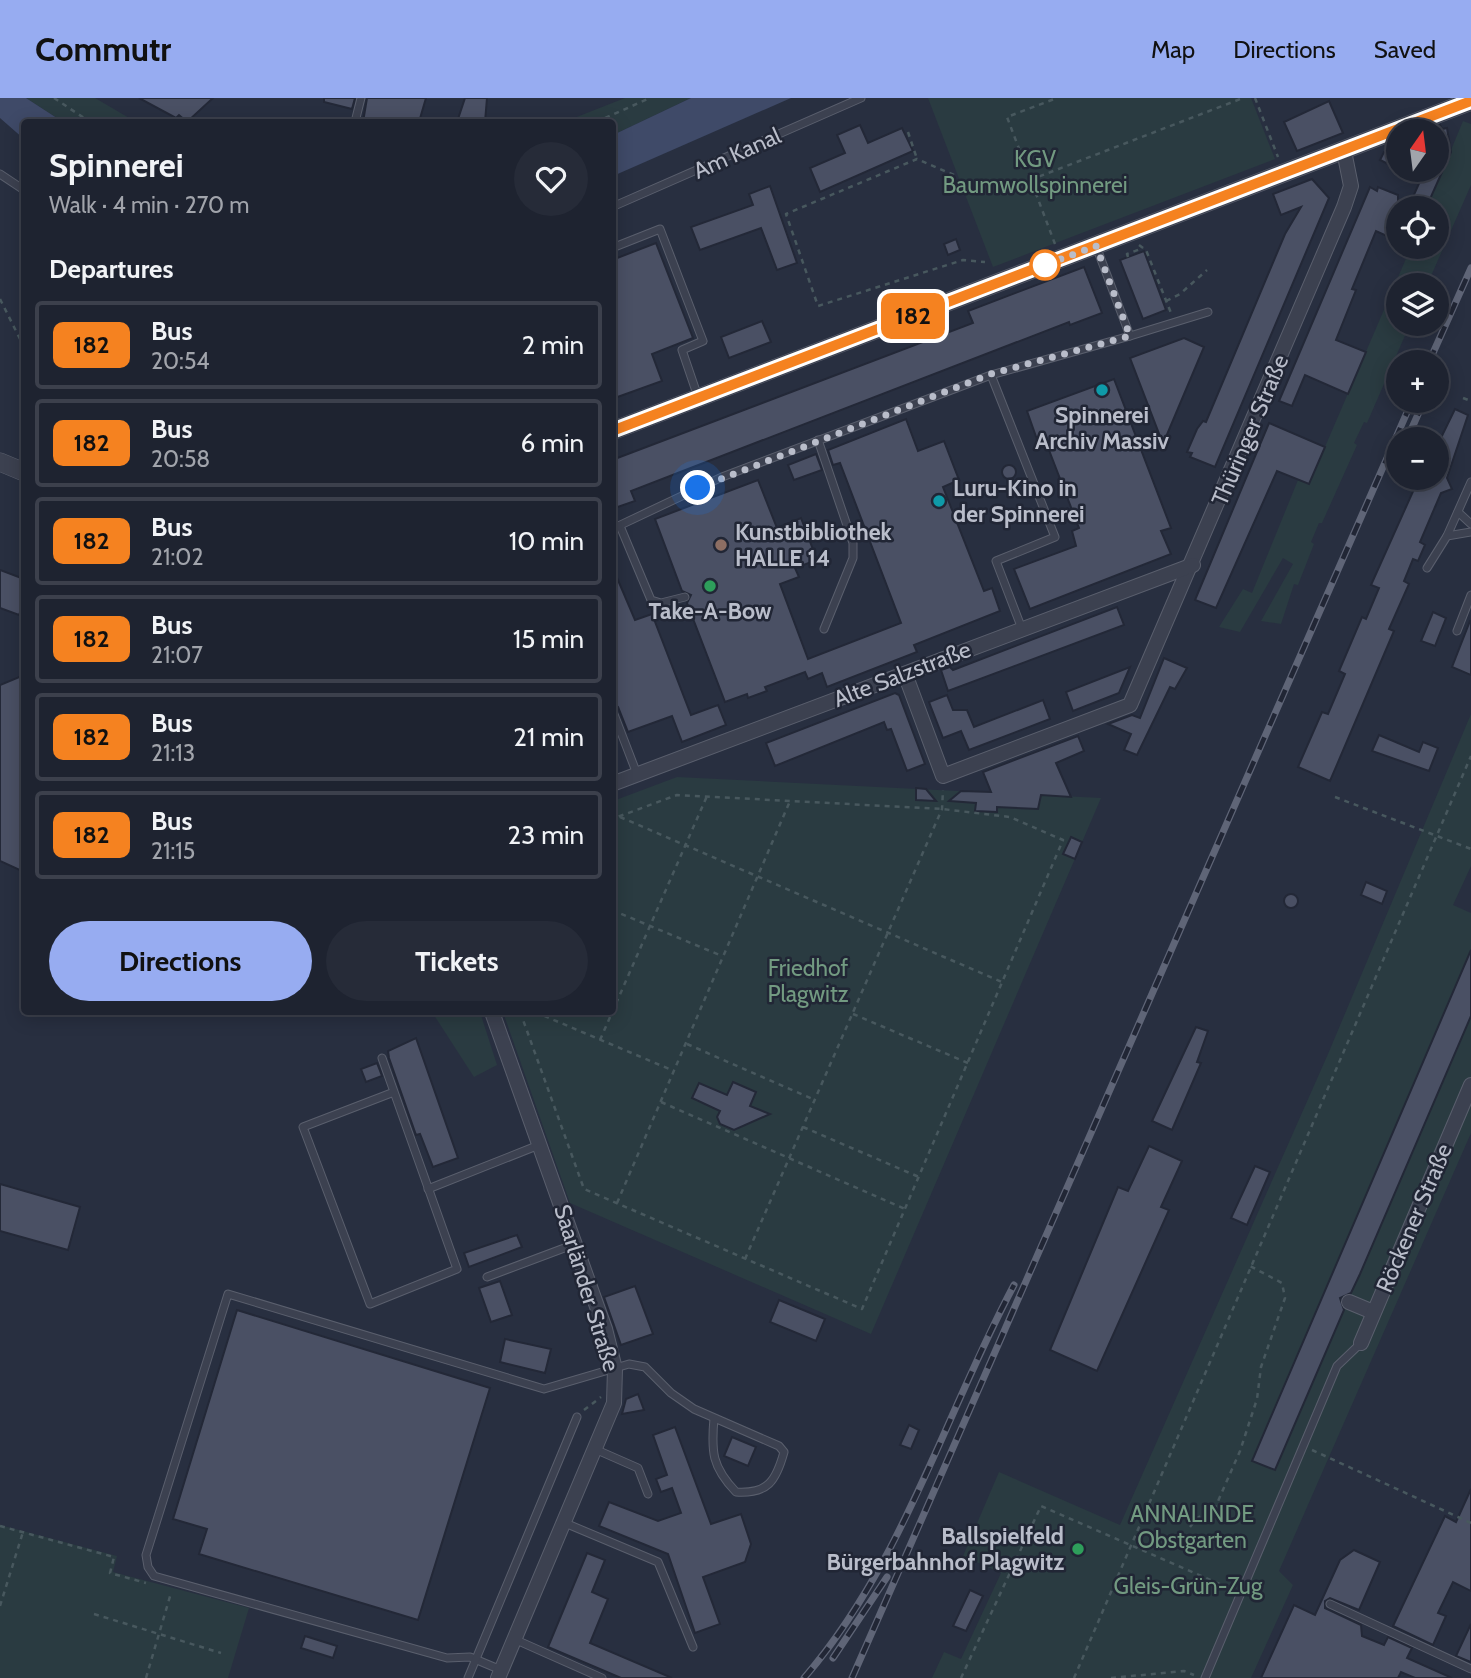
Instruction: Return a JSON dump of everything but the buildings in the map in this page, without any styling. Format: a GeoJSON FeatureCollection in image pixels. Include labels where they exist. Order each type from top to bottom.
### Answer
{"type":"FeatureCollection","features":[{"type":"Feature","properties":{"kind":"street"},"geometry":{"type":"LineString","coordinates":[[616,429],[1471,100]]}},
{"type":"Feature","properties":{"kind":"street","name":"Thüringer Straße"},"geometry":{"type":"LineString","coordinates":[[943,776],[1130,705],[1344,207],[1351,186],[1344,151]]}},
{"type":"Feature","properties":{"kind":"street"},"geometry":{"type":"LineString","coordinates":[[0,463],[21,471]]}},
{"type":"Feature","properties":{"kind":"street","name":"Alte Salzstraße"},"geometry":{"type":"LineString","coordinates":[[616,782],[1192,565]]}},
{"type":"Feature","properties":{"kind":"street"},"geometry":{"type":"LineString","coordinates":[[905,674],[943,776]]}},
{"type":"Feature","properties":{"kind":"street","name":"Saarländer Straße"},"geometry":{"type":"LineString","coordinates":[[493,1015],[605,1329],[615,1369],[616,1394],[597,1450],[500,1674]]}},
{"type":"Feature","properties":{"kind":"street","name":"Röckener Straße"},"geometry":{"type":"LineString","coordinates":[[1361,1343],[1471,1085]]}},
{"type":"Feature","properties":{"kind":"street","name":"Röckener Straße"},"geometry":{"type":"LineString","coordinates":[[1349,1302],[1373,1312]]}},
{"type":"Feature","properties":{"kind":"lane"},"geometry":{"type":"LineString","coordinates":[[356,119],[361,98]]}},
{"type":"Feature","properties":{"kind":"lane","name":"Am Kanal"},"geometry":{"type":"LineString","coordinates":[[616,205],[862,98]]}},
{"type":"Feature","properties":{"kind":"lane"},"geometry":{"type":"LineString","coordinates":[[0,174],[21,188]]}},
{"type":"Feature","properties":{"kind":"lane"},"geometry":{"type":"LineString","coordinates":[[616,246],[660,229],[703,341],[682,349],[699,398]]}},
{"type":"Feature","properties":{"kind":"lane"},"geometry":{"type":"LineString","coordinates":[[1096,246],[1130,336]]}},
{"type":"Feature","properties":{"kind":"lane"},"geometry":{"type":"LineString","coordinates":[[685,597],[661,603],[651,600],[616,528],[722,477],[991,374],[1208,312]]}},
{"type":"Feature","properties":{"kind":"lane"},"geometry":{"type":"LineString","coordinates":[[991,374],[1055,537],[996,561],[1022,629]]}},
{"type":"Feature","properties":{"kind":"lane"},"geometry":{"type":"LineString","coordinates":[[818,440],[853,543],[853,558],[824,629]]}},
{"type":"Feature","properties":{"kind":"lane"},"geometry":{"type":"LineString","coordinates":[[1427,568],[1447,536],[1471,482]]}},
{"type":"Feature","properties":{"kind":"lane"},"geometry":{"type":"LineString","coordinates":[[1458,512],[1471,524]]}},
{"type":"Feature","properties":{"kind":"lane"},"geometry":{"type":"LineString","coordinates":[[1447,536],[1471,532]]}},
{"type":"Feature","properties":{"kind":"lane"},"geometry":{"type":"LineString","coordinates":[[1457,631],[1471,595]]}},
{"type":"Feature","properties":{"kind":"lane"},"geometry":{"type":"LineString","coordinates":[[616,719],[637,774]]}},
{"type":"Feature","properties":{"kind":"lane"},"geometry":{"type":"LineString","coordinates":[[382,1058],[457,1269],[370,1304],[303,1127],[394,1092]]}},
{"type":"Feature","properties":{"kind":"lane"},"geometry":{"type":"LineString","coordinates":[[428,1189],[540,1144]]}},
{"type":"Feature","properties":{"kind":"lane"},"geometry":{"type":"LineString","coordinates":[[487,1277],[575,1243]]}},
{"type":"Feature","properties":{"kind":"lane"},"geometry":{"type":"LineString","coordinates":[[500,1674],[476,1659],[447,1658],[424,1652],[155,1576],[148,1567],[146,1555],[228,1294],[544,1389],[560,1382],[629,1364],[645,1367],[671,1393],[714,1418],[779,1446],[784,1452],[772,1482],[756,1493],[736,1492],[721,1476],[712,1452],[714,1418]]}},
{"type":"Feature","properties":{"kind":"lane","name":"Röckener Straße"},"geometry":{"type":"LineString","coordinates":[[1205,1678],[1337,1366],[1361,1343]]}},
{"type":"Feature","properties":{"kind":"lane"},"geometry":{"type":"LineString","coordinates":[[468,1678],[577,1417]]}},
{"type":"Feature","properties":{"kind":"lane"},"geometry":{"type":"LineString","coordinates":[[597,1450],[638,1468],[648,1494]]}},
{"type":"Feature","properties":{"kind":"lane"},"geometry":{"type":"LineString","coordinates":[[565,1523],[658,1562],[693,1647]]}},
{"type":"Feature","properties":{"kind":"lane"},"geometry":{"type":"LineString","coordinates":[[1329,1604],[1471,1669]]}},
{"type":"Feature","properties":{"kind":"lane"},"geometry":{"type":"LineString","coordinates":[[514,1639],[602,1678]]}},
{"type":"Feature","properties":{"kind":"path"},"geometry":{"type":"LineString","coordinates":[[54,98],[86,119]]}},
{"type":"Feature","properties":{"kind":"path"},"geometry":{"type":"LineString","coordinates":[[603,119],[650,98]]}},
{"type":"Feature","properties":{"kind":"path"},"geometry":{"type":"LineString","coordinates":[[1057,98],[1007,117],[1061,259]]}},
{"type":"Feature","properties":{"kind":"path"},"geometry":{"type":"LineString","coordinates":[[1030,180],[1243,98]]}},
{"type":"Feature","properties":{"kind":"path"},"geometry":{"type":"LineString","coordinates":[[1255,98],[1284,172]]}},
{"type":"Feature","properties":{"kind":"path"},"geometry":{"type":"LineString","coordinates":[[908,132],[916,159]]}},
{"type":"Feature","properties":{"kind":"path"},"geometry":{"type":"LineString","coordinates":[[954,175],[916,159],[786,214],[818,306],[964,260],[985,262]]}},
{"type":"Feature","properties":{"kind":"path"},"geometry":{"type":"LineString","coordinates":[[1128,257],[1127,254],[1143,248],[1146,250],[1169,309]]}},
{"type":"Feature","properties":{"kind":"path"},"geometry":{"type":"LineString","coordinates":[[1166,301],[1180,294],[1206,270]]}},
{"type":"Feature","properties":{"kind":"path"},"geometry":{"type":"LineString","coordinates":[[0,299],[21,340]]}},
{"type":"Feature","properties":{"kind":"path"},"geometry":{"type":"LineString","coordinates":[[1463,398],[1471,401]]}},
{"type":"Feature","properties":{"kind":"path"},"geometry":{"type":"LineString","coordinates":[[1074,1678],[1471,756]]}},
{"type":"Feature","properties":{"kind":"path"},"geometry":{"type":"LineString","coordinates":[[746,1259],[942,809],[943,776]]}},
{"type":"Feature","properties":{"kind":"path"},"geometry":{"type":"LineString","coordinates":[[523,1015],[584,1189],[862,1309],[1063,841],[1010,817],[942,809],[707,796],[677,795],[616,818]]}},
{"type":"Feature","properties":{"kind":"path"},"geometry":{"type":"LineString","coordinates":[[616,1004],[707,796]]}},
{"type":"Feature","properties":{"kind":"path"},"geometry":{"type":"LineString","coordinates":[[1335,797],[1471,849]]}},
{"type":"Feature","properties":{"kind":"path"},"geometry":{"type":"LineString","coordinates":[[617,1203],[790,801]]}},
{"type":"Feature","properties":{"kind":"path"},"geometry":{"type":"LineString","coordinates":[[620,817],[1002,982]]}},
{"type":"Feature","properties":{"kind":"path"},"geometry":{"type":"LineString","coordinates":[[616,912],[723,957]]}},
{"type":"Feature","properties":{"kind":"path"},"geometry":{"type":"LineString","coordinates":[[853,1014],[968,1063]]}},
{"type":"Feature","properties":{"kind":"path"},"geometry":{"type":"LineString","coordinates":[[542,1015],[674,1071]]}},
{"type":"Feature","properties":{"kind":"path"},"geometry":{"type":"LineString","coordinates":[[600,1040],[611,1015]]}},
{"type":"Feature","properties":{"kind":"path"},"geometry":{"type":"LineString","coordinates":[[686,1043],[815,1100]]}},
{"type":"Feature","properties":{"kind":"path"},"geometry":{"type":"LineString","coordinates":[[661,1102],[905,1209]]}},
{"type":"Feature","properties":{"kind":"path"},"geometry":{"type":"LineString","coordinates":[[803,1127],[919,1177]]}},
{"type":"Feature","properties":{"kind":"path"},"geometry":{"type":"LineString","coordinates":[[1190,1527],[1197,1518],[1215,1508],[1240,1451],[1257,1399],[1261,1367],[1285,1298],[1282,1283],[1250,1266]]}},
{"type":"Feature","properties":{"kind":"path"},"geometry":{"type":"LineString","coordinates":[[577,1417],[604,1392],[616,1394]]}},
{"type":"Feature","properties":{"kind":"path"},"geometry":{"type":"LineString","coordinates":[[1303,1446],[1471,1523]]}},
{"type":"Feature","properties":{"kind":"path"},"geometry":{"type":"LineString","coordinates":[[961,1678],[1041,1506],[1240,1593]]}},
{"type":"Feature","properties":{"kind":"path"},"geometry":{"type":"LineString","coordinates":[[0,1526],[114,1557],[110,1573],[147,1583]]}},
{"type":"Feature","properties":{"kind":"path"},"geometry":{"type":"LineString","coordinates":[[0,1606],[23,1532]]}},
{"type":"Feature","properties":{"kind":"path"},"geometry":{"type":"LineString","coordinates":[[146,1678],[172,1590]]}},
{"type":"Feature","properties":{"kind":"path"},"geometry":{"type":"LineString","coordinates":[[94,1614],[221,1653]]}},
{"type":"Feature","properties":{"kind":"path"},"geometry":{"type":"LineString","coordinates":[[1111,1678],[1184,1671],[1205,1678]]}},
{"type":"Feature","properties":{"kind":"green space"},"geometry":{"type":"Polygon","coordinates":[[[26,98],[95,98],[131,119],[58,119],[26,98]]]}},
{"type":"Feature","properties":{"kind":"green space"},"geometry":{"type":"Polygon","coordinates":[[[625,98],[691,98],[616,134],[616,119],[572,119],[625,98]]]}},
{"type":"Feature","properties":{"kind":"green space","name":"KGV Baumwollspinnerei"},"geometry":{"type":"Polygon","coordinates":[[[928,98],[1251,98],[1275,159],[993,267],[928,98]]]}},
{"type":"Feature","properties":{"kind":"green space"},"geometry":{"type":"Polygon","coordinates":[[[1463,121],[1471,124],[1471,185],[1449,235],[1449,196],[1432,196],[1438,182],[1449,182],[1449,155],[1463,121]]]}},
{"type":"Feature","properties":{"kind":"green space"},"geometry":{"type":"Polygon","coordinates":[[[1406,259],[1438,259],[1432,273],[1400,273],[1406,259]]]}},
{"type":"Feature","properties":{"kind":"green space"},"geometry":{"type":"Polygon","coordinates":[[[1386,305],[1386,336],[1405,336],[1399,350],[1386,350],[1386,379],[1367,423],[1364,422],[1354,443],[1357,445],[1322,523],[1319,523],[1311,542],[1314,544],[1298,585],[1294,584],[1281,624],[1261,621],[1293,564],[1283,558],[1240,632],[1219,627],[1243,589],[1252,593],[1298,480],[1309,484],[1386,305]]]}},
{"type":"Feature","properties":{"kind":"green space","name":"Gleis-Grün-Zug"},"geometry":{"type":"Polygon","coordinates":[[[1471,714],[1471,866],[1453,905],[1471,913],[1471,950],[1253,1461],[1275,1470],[1471,1016],[1471,1133],[1279,1571],[1293,1585],[1251,1678],[932,1678],[944,1652],[961,1659],[1001,1573],[963,1556],[999,1472],[1120,1525],[1328,1054],[1471,714]]]}},
{"type":"Feature","properties":{"kind":"green space","name":"Friedhof Plagwitz"},"geometry":{"type":"Polygon","coordinates":[[[677,777],[1101,798],[871,1334],[570,1203],[504,1015],[616,1015],[616,800],[677,777]]]}},
{"type":"Feature","properties":{"kind":"green space"},"geometry":{"type":"Polygon","coordinates":[[[434,1015],[481,1015],[497,1065],[474,1077],[434,1015]]]}},
{"type":"Feature","properties":{"kind":"green space"},"geometry":{"type":"Polygon","coordinates":[[[0,1525],[117,1556],[113,1572],[249,1608],[228,1678],[0,1678],[0,1525]]]}},
{"type":"Feature","properties":{"kind":"water"},"geometry":{"type":"Polygon","coordinates":[[[0,98],[26,98],[58,119],[21,119],[21,136],[0,118],[0,98]]]}},
{"type":"Feature","properties":{"kind":"water"},"geometry":{"type":"Polygon","coordinates":[[[691,98],[791,98],[616,175],[616,134],[691,98]]]}},
{"type":"Feature","properties":{"kind":"railway"},"geometry":{"type":"LineString","coordinates":[[1434,350],[1471,268]]}},
{"type":"Feature","properties":{"kind":"railway"},"geometry":{"type":"LineString","coordinates":[[852,1678],[1407,413]]}},
{"type":"Feature","properties":{"kind":"railway"},"geometry":{"type":"LineString","coordinates":[[1412,427],[1419,413]]}},
{"type":"Feature","properties":{"kind":"railway"},"geometry":{"type":"LineString","coordinates":[[804,1678],[838,1634],[895,1539],[1014,1285]]}},
{"type":"Feature","properties":{"kind":"railway"},"geometry":{"type":"LineString","coordinates":[[833,1658],[887,1577]]}},
{"type":"Feature","properties":{"kind":"bus line","name":"182"},"geometry":{"type":"LineString","coordinates":[[616,429],[1471,101]]}},
{"type":"Feature","properties":{"kind":"place","name":"Spinnerei Archiv Massiv"},"geometry":{"type":"Point","coordinates":[1102,390]}},
{"type":"Feature","properties":{"kind":"place","name":"Luru-Kino in der Spinnerei"},"geometry":{"type":"Point","coordinates":[939,501]}},
{"type":"Feature","properties":{"kind":"place","name":"Kunstbibliothek HALLE 14"},"geometry":{"type":"Point","coordinates":[721,545]}},
{"type":"Feature","properties":{"kind":"place","name":"Take-A-Bow"},"geometry":{"type":"Point","coordinates":[710,586]}},
{"type":"Feature","properties":{"kind":"place","name":"Ballspielfeld Bürgerbahnhof Plagwitz"},"geometry":{"type":"Point","coordinates":[1078,1549]}},
{"type":"Feature","properties":{"kind":"route"},"geometry":{"type":"LineString","coordinates":[[698,488],[991,374],[1130,336],[1096,246],[1045,265]]}},
{"type":"Feature","properties":{"kind":"park label","name":"ANNALINDE Obstgarten"},"geometry":{"type":"Point","coordinates":[1192,1527]}}]}
